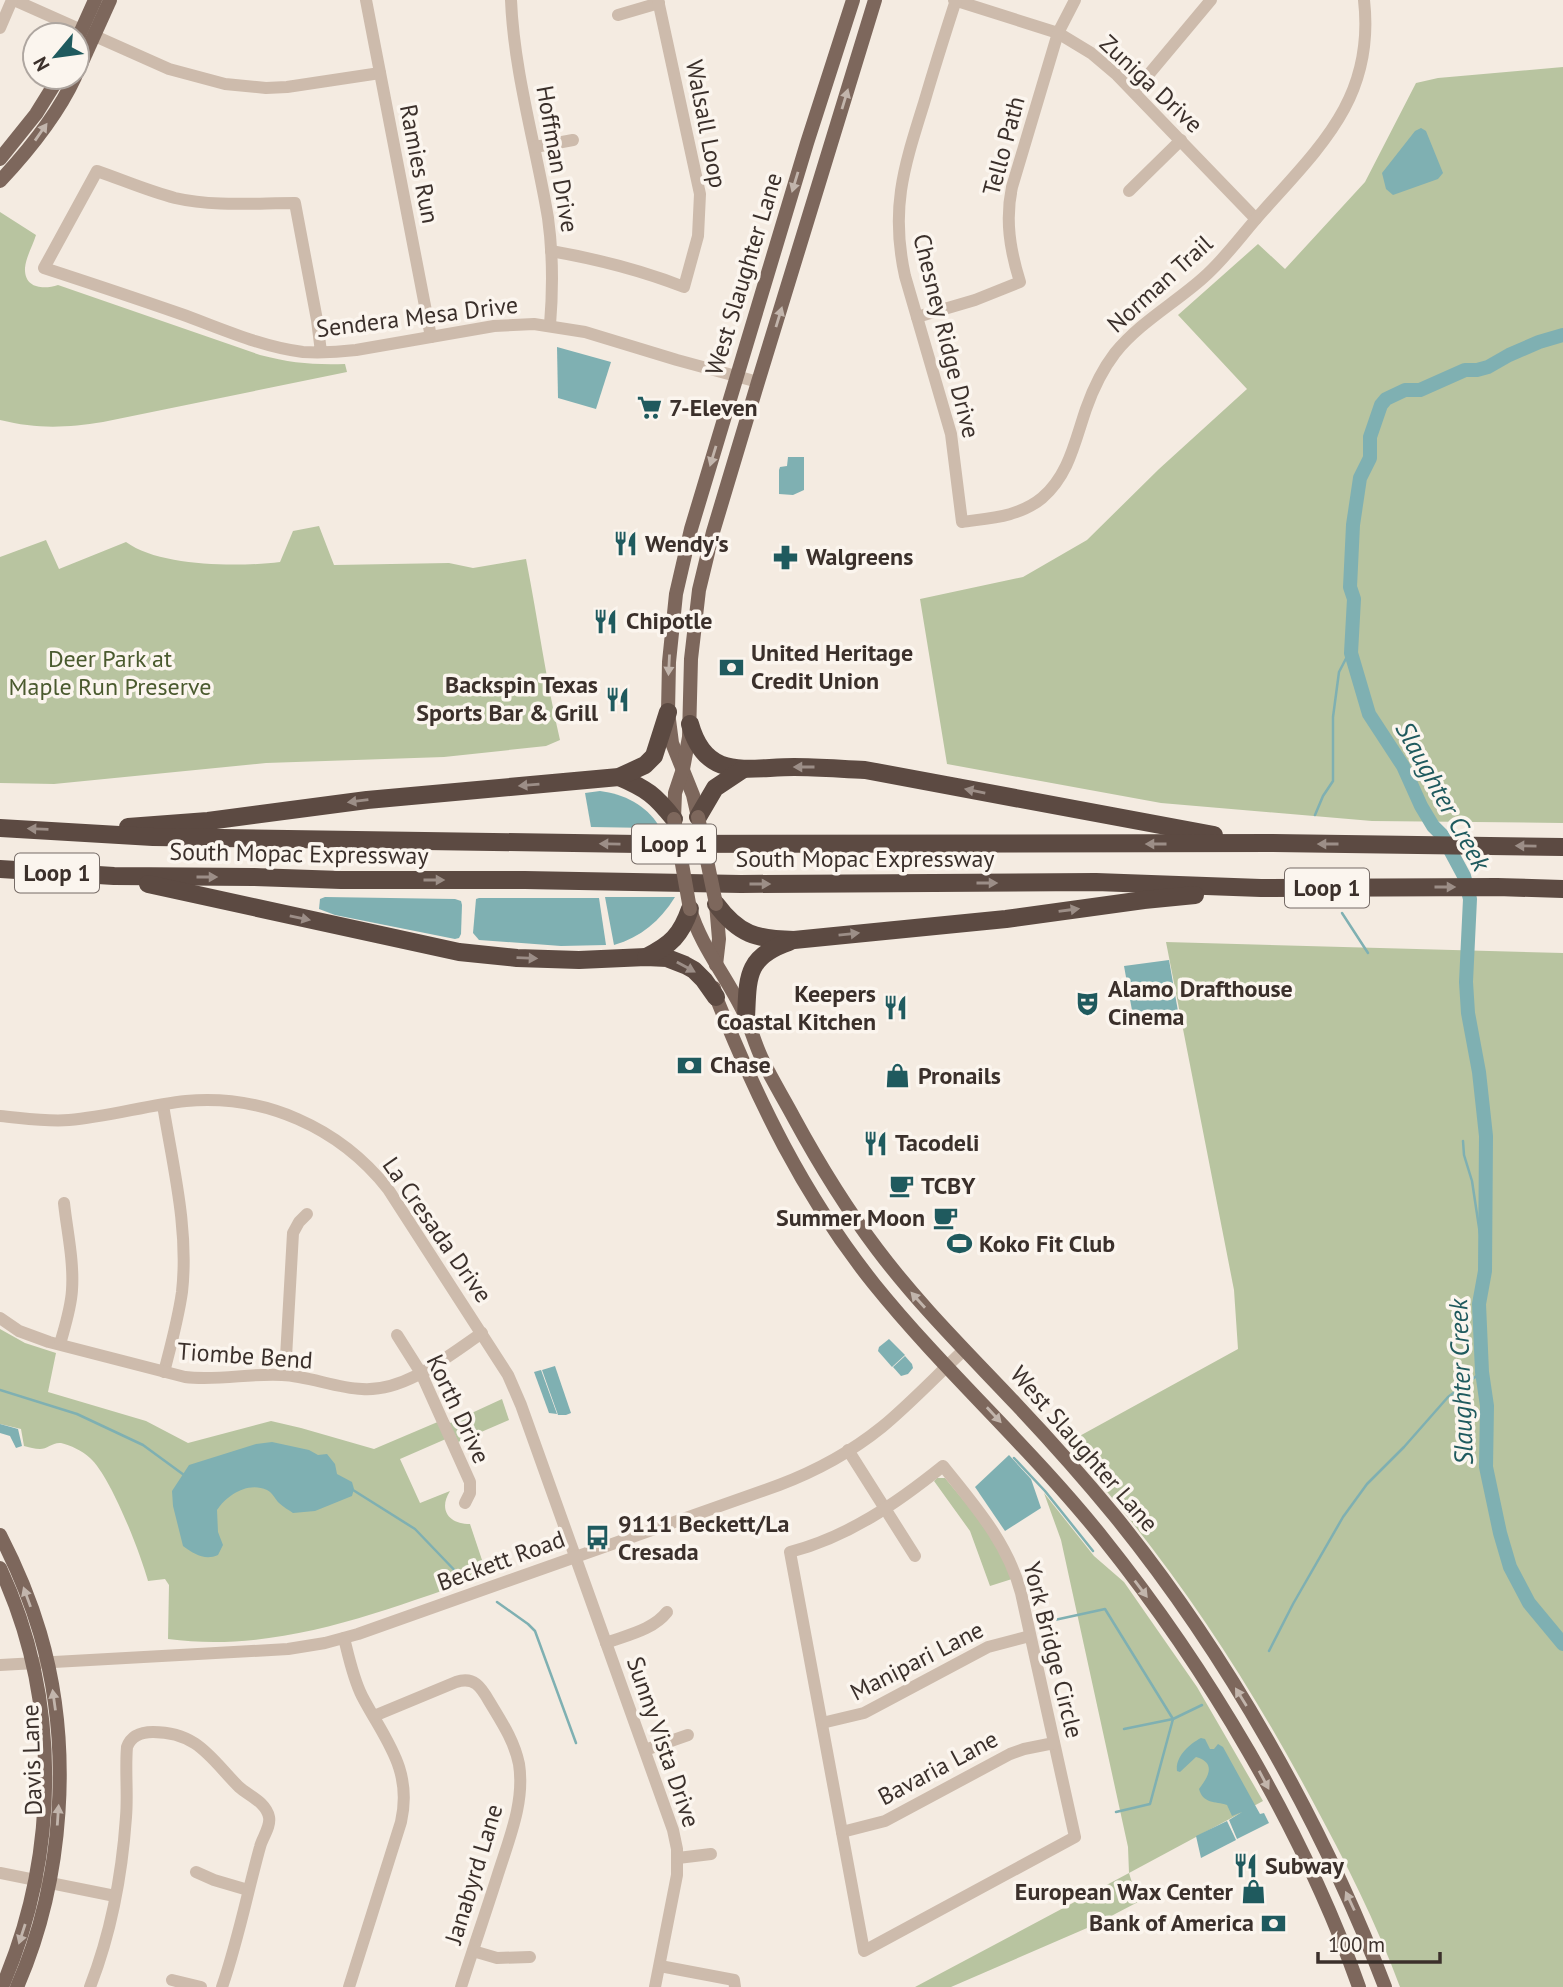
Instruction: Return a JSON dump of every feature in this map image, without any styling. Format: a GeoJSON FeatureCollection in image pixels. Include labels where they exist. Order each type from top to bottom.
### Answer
{"type":"FeatureCollection","features":[{"type":"Feature","properties":{"kind":"highway"},"geometry":{"type":"LineString","coordinates":[[75,831],[208,821],[367,800],[619,777],[645,765],[654,756],[668,712]]}},
{"type":"Feature","properties":{"kind":"highway"},"geometry":{"type":"LineString","coordinates":[[690,724],[698,746],[709,758],[742,770],[813,767],[865,770],[1166,827],[1273,844]]}},
{"type":"Feature","properties":{"kind":"highway"},"geometry":{"type":"LineString","coordinates":[[698,817],[715,788],[742,770]]}},
{"type":"Feature","properties":{"kind":"highway"},"geometry":{"type":"LineString","coordinates":[[619,777],[655,796],[674,819]]}},
{"type":"Feature","properties":{"kind":"highway","name":"South Mopac Expressway"},"geometry":{"type":"LineString","coordinates":[[0,828],[153,837],[639,845],[1384,844],[1563,847]]}},
{"type":"Feature","properties":{"kind":"highway","name":"South Mopac Expressway"},"geometry":{"type":"LineString","coordinates":[[0,869],[114,876],[741,884],[1096,882],[1261,888],[1563,889]]}},
{"type":"Feature","properties":{"kind":"highway"},"geometry":{"type":"LineString","coordinates":[[114,876],[459,952],[542,959],[667,958],[690,967],[716,997]]}},
{"type":"Feature","properties":{"kind":"highway"},"geometry":{"type":"LineString","coordinates":[[716,904],[728,920],[746,933],[794,940],[1006,919],[1144,900],[1261,888]]}},
{"type":"Feature","properties":{"kind":"highway"},"geometry":{"type":"LineString","coordinates":[[646,957],[659,951],[676,937],[686,922],[690,909]]}},
{"type":"Feature","properties":{"kind":"highway"},"geometry":{"type":"LineString","coordinates":[[746,1018],[747,987],[753,968],[769,950],[794,940]]}},
{"type":"Feature","properties":{"kind":"main road"},"geometry":{"type":"LineString","coordinates":[[89,21],[95,0]]}},
{"type":"Feature","properties":{"kind":"main road"},"geometry":{"type":"LineString","coordinates":[[91,26],[110,0]]}},
{"type":"Feature","properties":{"kind":"main road","name":"West Slaughter Lane"},"geometry":{"type":"LineString","coordinates":[[853,0],[807,143],[678,580],[669,662],[668,712],[672,743],[693,795],[716,904],[719,939],[714,983],[716,997],[755,1091],[790,1158],[826,1218],[905,1321],[1063,1490],[1103,1539],[1165,1622],[1236,1730],[1290,1830],[1334,1924],[1359,1987]]}},
{"type":"Feature","properties":{"kind":"main road","name":"West Slaughter Lane"},"geometry":{"type":"LineString","coordinates":[[875,0],[758,382],[713,533],[700,587],[691,659],[688,746],[675,793],[674,819],[690,909],[699,934],[733,990],[761,1059],[808,1145],[852,1216],[911,1293],[1055,1447],[1115,1517],[1149,1559],[1221,1665],[1283,1768],[1311,1821],[1353,1908],[1385,1987]]}},
{"type":"Feature","properties":{"kind":"main road"},"geometry":{"type":"LineString","coordinates":[[0,159],[36,114],[50,91]]}},
{"type":"Feature","properties":{"kind":"main road"},"geometry":{"type":"LineString","coordinates":[[0,181],[42,132],[66,91]]}},
{"type":"Feature","properties":{"kind":"main road"},"geometry":{"type":"LineString","coordinates":[[807,143],[829,150]]}},
{"type":"Feature","properties":{"kind":"main road"},"geometry":{"type":"LineString","coordinates":[[700,587],[688,571],[704,505],[703,489]]}},
{"type":"Feature","properties":{"kind":"main road"},"geometry":{"type":"LineString","coordinates":[[678,580],[691,603],[686,660],[690,687]]}},
{"type":"Feature","properties":{"kind":"main road"},"geometry":{"type":"LineString","coordinates":[[755,1091],[770,1106],[792,1143],[808,1145]]}},
{"type":"Feature","properties":{"kind":"main road"},"geometry":{"type":"LineString","coordinates":[[790,1158],[800,1154],[809,1158],[837,1201],[852,1216]]}},
{"type":"Feature","properties":{"kind":"main road","name":"Davis Lane"},"geometry":{"type":"LineString","coordinates":[[0,1535],[27,1595],[40,1634],[40,1662]]}},
{"type":"Feature","properties":{"kind":"main road","name":"Davis Lane"},"geometry":{"type":"LineString","coordinates":[[0,1568],[40,1662],[55,1709],[60,1790],[57,1830],[42,1881],[2,1987]]}},
{"type":"Feature","properties":{"kind":"main road"},"geometry":{"type":"LineString","coordinates":[[1290,1830],[1311,1821]]}},
{"type":"Feature","properties":{"kind":"main road","name":"Davis Lane"},"geometry":{"type":"LineString","coordinates":[[17,1987],[26,1966],[42,1881]]}},
{"type":"Feature","properties":{"kind":"street"},"geometry":{"type":"LineString","coordinates":[[0,27],[13,0],[54,21]]}},
{"type":"Feature","properties":{"kind":"street","name":"Ramies Run"},"geometry":{"type":"LineString","coordinates":[[366,0],[431,337]]}},
{"type":"Feature","properties":{"kind":"street","name":"Hoffman Drive"},"geometry":{"type":"LineString","coordinates":[[512,0],[517,57],[548,219],[552,278],[550,325]]}},
{"type":"Feature","properties":{"kind":"street","name":"Zuniga Drive"},"geometry":{"type":"LineString","coordinates":[[955,0],[1058,33],[1098,58],[1256,219]]}},
{"type":"Feature","properties":{"kind":"street","name":"Chesney Ridge Drive"},"geometry":{"type":"LineString","coordinates":[[955,0],[904,165],[898,222],[900,258],[951,434],[962,522]]}},
{"type":"Feature","properties":{"kind":"street","name":"Tello Path"},"geometry":{"type":"LineString","coordinates":[[917,317],[975,300],[1020,282],[1010,246],[1009,203],[1012,187],[1058,33],[1074,0]]}},
{"type":"Feature","properties":{"kind":"street"},"geometry":{"type":"LineString","coordinates":[[1134,92],[1211,0]]}},
{"type":"Feature","properties":{"kind":"street","name":"Norman Trail"},"geometry":{"type":"LineString","coordinates":[[962,522],[1020,511],[1050,490],[1067,466],[1098,379],[1116,353],[1139,329],[1214,268],[1318,150],[1336,126],[1361,69],[1366,32],[1364,0]]}},
{"type":"Feature","properties":{"kind":"street"},"geometry":{"type":"LineString","coordinates":[[618,15],[659,2]]}},
{"type":"Feature","properties":{"kind":"street","name":"Walsall Loop"},"geometry":{"type":"LineString","coordinates":[[551,251],[598,259],[684,286],[698,236],[700,194],[659,2]]}},
{"type":"Feature","properties":{"kind":"street"},"geometry":{"type":"LineString","coordinates":[[91,39],[169,69],[225,84],[287,87],[380,73]]}},
{"type":"Feature","properties":{"kind":"street"},"geometry":{"type":"LineString","coordinates":[[535,147],[573,140]]}},
{"type":"Feature","properties":{"kind":"street"},"geometry":{"type":"LineString","coordinates":[[1129,191],[1181,140]]}},
{"type":"Feature","properties":{"kind":"street","name":"Sendera Mesa Drive"},"geometry":{"type":"LineString","coordinates":[[321,352],[295,203],[203,203],[174,198],[97,171],[44,268],[275,346],[301,351],[321,352],[356,350],[495,326],[550,325],[585,332],[758,382]]}},
{"type":"Feature","properties":{"kind":"street","name":"La Cresada Drive"},"geometry":{"type":"LineString","coordinates":[[0,1116],[59,1121],[213,1100],[252,1104],[297,1118],[337,1140],[365,1163],[388,1189],[508,1375],[575,1557]]}},
{"type":"Feature","properties":{"kind":"street"},"geometry":{"type":"LineString","coordinates":[[163,1105],[180,1205],[183,1248],[177,1321],[164,1371]]}},
{"type":"Feature","properties":{"kind":"street"},"geometry":{"type":"LineString","coordinates":[[60,1344],[72,1290],[72,1263],[64,1203]]}},
{"type":"Feature","properties":{"kind":"street"},"geometry":{"type":"LineString","coordinates":[[285,1375],[293,1233],[307,1214]]}},
{"type":"Feature","properties":{"kind":"street","name":"Tiombe Bend"},"geometry":{"type":"LineString","coordinates":[[0,1318],[27,1334],[185,1377],[205,1379],[285,1375],[369,1390],[402,1383],[482,1333]]}},
{"type":"Feature","properties":{"kind":"street","name":"Korth Drive"},"geometry":{"type":"LineString","coordinates":[[397,1335],[421,1373],[470,1482],[470,1493],[465,1503]]}},
{"type":"Feature","properties":{"kind":"street","name":"Beckett Road"},"geometry":{"type":"LineString","coordinates":[[0,1665],[288,1648],[344,1639],[791,1481],[827,1464],[883,1426],[964,1350]]}},
{"type":"Feature","properties":{"kind":"street"},"geometry":{"type":"LineString","coordinates":[[848,1450],[915,1556]]}},
{"type":"Feature","properties":{"kind":"street","name":"York Bridge Circle"},"geometry":{"type":"LineString","coordinates":[[943,1466],[988,1523],[1009,1557],[1018,1581],[1075,1837],[864,1951],[790,1552],[835,1536],[885,1509],[943,1466]]}},
{"type":"Feature","properties":{"kind":"street","name":"Sunny Vista Drive"},"geometry":{"type":"LineString","coordinates":[[575,1557],[673,1830],[678,1858],[677,1875],[655,1987]]}},
{"type":"Feature","properties":{"kind":"street"},"geometry":{"type":"LineString","coordinates":[[606,1643],[652,1626],[667,1612]]}},
{"type":"Feature","properties":{"kind":"street","name":"Manipari Lane"},"geometry":{"type":"LineString","coordinates":[[822,1723],[864,1713],[988,1647],[1030,1636]]}},
{"type":"Feature","properties":{"kind":"street"},"geometry":{"type":"LineString","coordinates":[[344,1639],[357,1683],[400,1767],[404,1805],[395,1845],[349,1987]]}},
{"type":"Feature","properties":{"kind":"street","name":"Janabyrd Lane"},"geometry":{"type":"LineString","coordinates":[[374,1716],[456,1682],[469,1680],[482,1689],[509,1734],[516,1752],[520,1773],[519,1805],[461,1987]]}},
{"type":"Feature","properties":{"kind":"street"},"geometry":{"type":"LineString","coordinates":[[90,1987],[109,1927],[123,1850],[127,1747],[132,1738],[152,1732],[173,1734],[197,1744],[266,1809],[269,1821],[222,1987]]}},
{"type":"Feature","properties":{"kind":"street"},"geometry":{"type":"LineString","coordinates":[[645,1750],[688,1735]]}},
{"type":"Feature","properties":{"kind":"street","name":"Bavaria Lane"},"geometry":{"type":"LineString","coordinates":[[842,1832],[885,1821],[1010,1754],[1054,1743]]}},
{"type":"Feature","properties":{"kind":"street"},"geometry":{"type":"LineString","coordinates":[[678,1858],[711,1854]]}},
{"type":"Feature","properties":{"kind":"street"},"geometry":{"type":"LineString","coordinates":[[196,1871],[214,1881],[248,1890]]}},
{"type":"Feature","properties":{"kind":"street"},"geometry":{"type":"LineString","coordinates":[[0,1873],[115,1896]]}},
{"type":"Feature","properties":{"kind":"street"},"geometry":{"type":"LineString","coordinates":[[473,1951],[497,1958],[530,1957]]}},
{"type":"Feature","properties":{"kind":"street"},"geometry":{"type":"LineString","coordinates":[[660,1966],[734,1980],[735,1987]]}},
{"type":"Feature","properties":{"kind":"street"},"geometry":{"type":"LineString","coordinates":[[172,1980],[201,1987]]}},
{"type":"Feature","properties":{"kind":"green space"},"geometry":{"type":"Polygon","coordinates":[[[1563,67],[1563,823],[1372,821],[1161,803],[947,764],[920,599],[1023,577],[1087,540],[1159,469],[1247,389],[1178,315],[1258,244],[1285,269],[1365,182],[1416,83],[1438,78],[1563,67]]]}},
{"type":"Feature","properties":{"kind":"green space"},"geometry":{"type":"Polygon","coordinates":[[[0,212],[36,235],[25,268],[28,280],[36,286],[58,285],[260,355],[302,363],[345,364],[347,372],[89,424],[39,426],[0,420],[0,212]]]}},
{"type":"Feature","properties":{"kind":"green space","name":"Deer Park at Maple Run Preserve"},"geometry":{"type":"Polygon","coordinates":[[[319,526],[334,565],[449,563],[473,568],[526,559],[560,740],[546,746],[444,757],[266,763],[54,784],[0,783],[0,557],[46,540],[59,569],[126,542],[141,550],[179,561],[222,564],[280,562],[293,531],[319,526]]]}},
{"type":"Feature","properties":{"kind":"green space"},"geometry":{"type":"Polygon","coordinates":[[[1166,942],[1563,953],[1563,1987],[1400,1987],[1348,1869],[1286,1753],[1230,1659],[1135,1526],[1065,1444],[1238,1349],[1234,1290],[1166,942]]]}},
{"type":"Feature","properties":{"kind":"green space"},"geometry":{"type":"Polygon","coordinates":[[[0,1329],[25,1343],[56,1353],[48,1392],[146,1421],[188,1443],[271,1421],[374,1449],[447,1418],[450,1423],[502,1399],[509,1420],[458,1442],[455,1435],[400,1459],[420,1503],[450,1491],[445,1504],[448,1515],[456,1522],[470,1524],[487,1575],[371,1615],[291,1635],[209,1642],[168,1639],[169,1585],[165,1579],[148,1581],[124,1516],[98,1468],[84,1453],[65,1444],[40,1449],[24,1446],[21,1429],[0,1424],[0,1329]]]}},
{"type":"Feature","properties":{"kind":"green space"},"geometry":{"type":"Polygon","coordinates":[[[937,1478],[945,1478],[985,1526],[1012,1579],[990,1586],[970,1531],[934,1481],[937,1478]]]}},
{"type":"Feature","properties":{"kind":"green space"},"geometry":{"type":"Polygon","coordinates":[[[1044,1493],[1094,1556],[1124,1582],[1197,1687],[1263,1801],[1129,1873],[1128,1847],[1061,1540],[1044,1493]]]}},
{"type":"Feature","properties":{"kind":"green space"},"geometry":{"type":"Polygon","coordinates":[[[1129,1873],[1138,1902],[1094,1925],[951,1987],[915,1987],[1129,1873]]]}},
{"type":"Feature","properties":{"kind":"water"},"geometry":{"type":"Polygon","coordinates":[[[1421,128],[1426,131],[1443,173],[1438,179],[1393,195],[1386,189],[1382,173],[1415,131],[1421,128]]]}},
{"type":"Feature","properties":{"kind":"water"},"geometry":{"type":"Polygon","coordinates":[[[557,347],[611,362],[596,409],[558,398],[557,347]]]}},
{"type":"Feature","properties":{"kind":"water"},"geometry":{"type":"Polygon","coordinates":[[[788,457],[804,457],[804,490],[793,495],[779,494],[779,470],[780,467],[787,466],[788,457]]]}},
{"type":"Feature","properties":{"kind":"water"},"geometry":{"type":"Polygon","coordinates":[[[600,791],[618,795],[641,806],[659,826],[591,827],[585,793],[600,791]]]}},
{"type":"Feature","properties":{"kind":"water"},"geometry":{"type":"Polygon","coordinates":[[[605,897],[675,897],[649,927],[633,938],[614,945],[605,897]]]}},
{"type":"Feature","properties":{"kind":"water"},"geometry":{"type":"Polygon","coordinates":[[[599,898],[606,945],[561,946],[479,940],[473,933],[476,899],[599,898]]]}},
{"type":"Feature","properties":{"kind":"water"},"geometry":{"type":"Polygon","coordinates":[[[320,899],[455,899],[461,901],[462,905],[461,934],[455,939],[335,915],[319,909],[320,899]]]}},
{"type":"Feature","properties":{"kind":"water"},"geometry":{"type":"Polygon","coordinates":[[[1169,960],[1179,1017],[1151,1013],[1133,1016],[1124,966],[1169,960]]]}},
{"type":"Feature","properties":{"kind":"water"},"geometry":{"type":"Polygon","coordinates":[[[889,1339],[905,1355],[892,1367],[878,1351],[889,1339]]]}},
{"type":"Feature","properties":{"kind":"water"},"geometry":{"type":"Polygon","coordinates":[[[905,1356],[913,1368],[908,1374],[901,1376],[893,1367],[905,1356]]]}},
{"type":"Feature","properties":{"kind":"water"},"geometry":{"type":"Polygon","coordinates":[[[555,1366],[571,1413],[566,1415],[558,1415],[542,1370],[555,1366]]]}},
{"type":"Feature","properties":{"kind":"water"},"geometry":{"type":"Polygon","coordinates":[[[541,1370],[557,1414],[549,1413],[534,1372],[541,1370]]]}},
{"type":"Feature","properties":{"kind":"water"},"geometry":{"type":"Polygon","coordinates":[[[0,1424],[18,1429],[22,1446],[16,1448],[10,1436],[0,1433],[0,1424]]]}},
{"type":"Feature","properties":{"kind":"water"},"geometry":{"type":"Polygon","coordinates":[[[272,1442],[309,1450],[318,1455],[327,1454],[335,1464],[337,1474],[352,1482],[352,1496],[315,1511],[293,1513],[267,1490],[245,1488],[226,1499],[217,1510],[218,1532],[223,1545],[218,1555],[204,1557],[183,1546],[172,1491],[189,1465],[256,1444],[272,1442]]]}},
{"type":"Feature","properties":{"kind":"water"},"geometry":{"type":"Polygon","coordinates":[[[1009,1455],[1031,1479],[1041,1508],[1005,1531],[975,1487],[1009,1455]]]}},
{"type":"Feature","properties":{"kind":"water"},"geometry":{"type":"Polygon","coordinates":[[[1201,1738],[1205,1739],[1210,1749],[1214,1749],[1218,1744],[1223,1747],[1260,1814],[1264,1813],[1269,1823],[1237,1839],[1229,1820],[1242,1812],[1232,1816],[1227,1805],[1203,1797],[1199,1789],[1209,1771],[1207,1763],[1196,1757],[1180,1772],[1177,1771],[1178,1761],[1184,1752],[1201,1738]]]}},
{"type":"Feature","properties":{"kind":"water"},"geometry":{"type":"Polygon","coordinates":[[[1227,1821],[1236,1840],[1201,1858],[1196,1836],[1227,1821]]]}},
{"type":"Feature","properties":{"kind":"waterway","name":"Slaughter Creek"},"geometry":{"type":"LineString","coordinates":[[1563,335],[1539,342],[1488,367],[1465,370],[1420,390],[1405,390],[1386,399],[1381,405],[1370,437],[1370,458],[1360,478],[1353,525],[1350,587],[1354,599],[1351,653],[1369,714],[1403,766],[1433,826],[1442,835],[1464,876],[1470,899],[1466,982],[1468,1013],[1479,1072],[1486,1136],[1485,1271],[1479,1304],[1482,1372],[1487,1406],[1486,1467],[1510,1567],[1529,1603],[1563,1644]]}},
{"type":"Feature","properties":{"kind":"waterway"},"geometry":{"type":"LineString","coordinates":[[1315,815],[1333,781],[1333,717],[1339,672],[1352,647]]}},
{"type":"Feature","properties":{"kind":"waterway"},"geometry":{"type":"LineString","coordinates":[[1342,913],[1368,953]]}},
{"type":"Feature","properties":{"kind":"waterway"},"geometry":{"type":"LineString","coordinates":[[1463,1141],[1480,1234],[1486,1236]]}},
{"type":"Feature","properties":{"kind":"waterway"},"geometry":{"type":"LineString","coordinates":[[1269,1651],[1343,1517],[1367,1484],[1448,1397],[1482,1372]]}},
{"type":"Feature","properties":{"kind":"waterway"},"geometry":{"type":"LineString","coordinates":[[0,1390],[77,1414],[143,1445],[184,1475]]}},
{"type":"Feature","properties":{"kind":"waterway"},"geometry":{"type":"LineString","coordinates":[[1014,1458],[1045,1491],[1093,1551]]}},
{"type":"Feature","properties":{"kind":"waterway"},"geometry":{"type":"LineString","coordinates":[[353,1490],[415,1529],[462,1578]]}},
{"type":"Feature","properties":{"kind":"waterway"},"geometry":{"type":"LineString","coordinates":[[497,1602],[535,1631],[576,1743]]}},
{"type":"Feature","properties":{"kind":"waterway"},"geometry":{"type":"LineString","coordinates":[[1050,1621],[1105,1609],[1173,1719],[1150,1804],[1116,1812]]}},
{"type":"Feature","properties":{"kind":"waterway"},"geometry":{"type":"LineString","coordinates":[[1124,1729],[1173,1719],[1202,1705]]}},
{"type":"Feature","properties":{"kind":"place","name":"7-Eleven"},"geometry":{"type":"Point","coordinates":[649,408]}},
{"type":"Feature","properties":{"kind":"place","name":"Wendy's"},"geometry":{"type":"Point","coordinates":[625,544]}},
{"type":"Feature","properties":{"kind":"place","name":"Walgreens"},"geometry":{"type":"Point","coordinates":[786,557]}},
{"type":"Feature","properties":{"kind":"place","name":"Chipotle"},"geometry":{"type":"Point","coordinates":[606,621]}},
{"type":"Feature","properties":{"kind":"place","name":"United Heritage Credit Union"},"geometry":{"type":"Point","coordinates":[731,667]}},
{"type":"Feature","properties":{"kind":"place","name":"Backspin Texas Sports Bar & Grill"},"geometry":{"type":"Point","coordinates":[618,699]}},
{"type":"Feature","properties":{"kind":"place","name":"Alamo Drafthouse Cinema"},"geometry":{"type":"Point","coordinates":[1088,1003]}},
{"type":"Feature","properties":{"kind":"place","name":"Keepers Coastal Kitchen"},"geometry":{"type":"Point","coordinates":[896,1008]}},
{"type":"Feature","properties":{"kind":"place","name":"Chase"},"geometry":{"type":"Point","coordinates":[690,1065]}},
{"type":"Feature","properties":{"kind":"place","name":"Pronails"},"geometry":{"type":"Point","coordinates":[898,1076]}},
{"type":"Feature","properties":{"kind":"place","name":"Tacodeli"},"geometry":{"type":"Point","coordinates":[875,1143]}},
{"type":"Feature","properties":{"kind":"place","name":"TCBY"},"geometry":{"type":"Point","coordinates":[901,1186]}},
{"type":"Feature","properties":{"kind":"place","name":"Summer Moon"},"geometry":{"type":"Point","coordinates":[945,1218]}},
{"type":"Feature","properties":{"kind":"place","name":"Koko Fit Club"},"geometry":{"type":"Point","coordinates":[959,1244]}},
{"type":"Feature","properties":{"kind":"place","name":"9111 Beckett/La Cresada"},"geometry":{"type":"Point","coordinates":[598,1538]}},
{"type":"Feature","properties":{"kind":"place","name":"Subway"},"geometry":{"type":"Point","coordinates":[1245,1866]}},
{"type":"Feature","properties":{"kind":"place","name":"European Wax Center"},"geometry":{"type":"Point","coordinates":[1253,1892]}},
{"type":"Feature","properties":{"kind":"place","name":"Bank of America"},"geometry":{"type":"Point","coordinates":[1274,1923]}}]}
